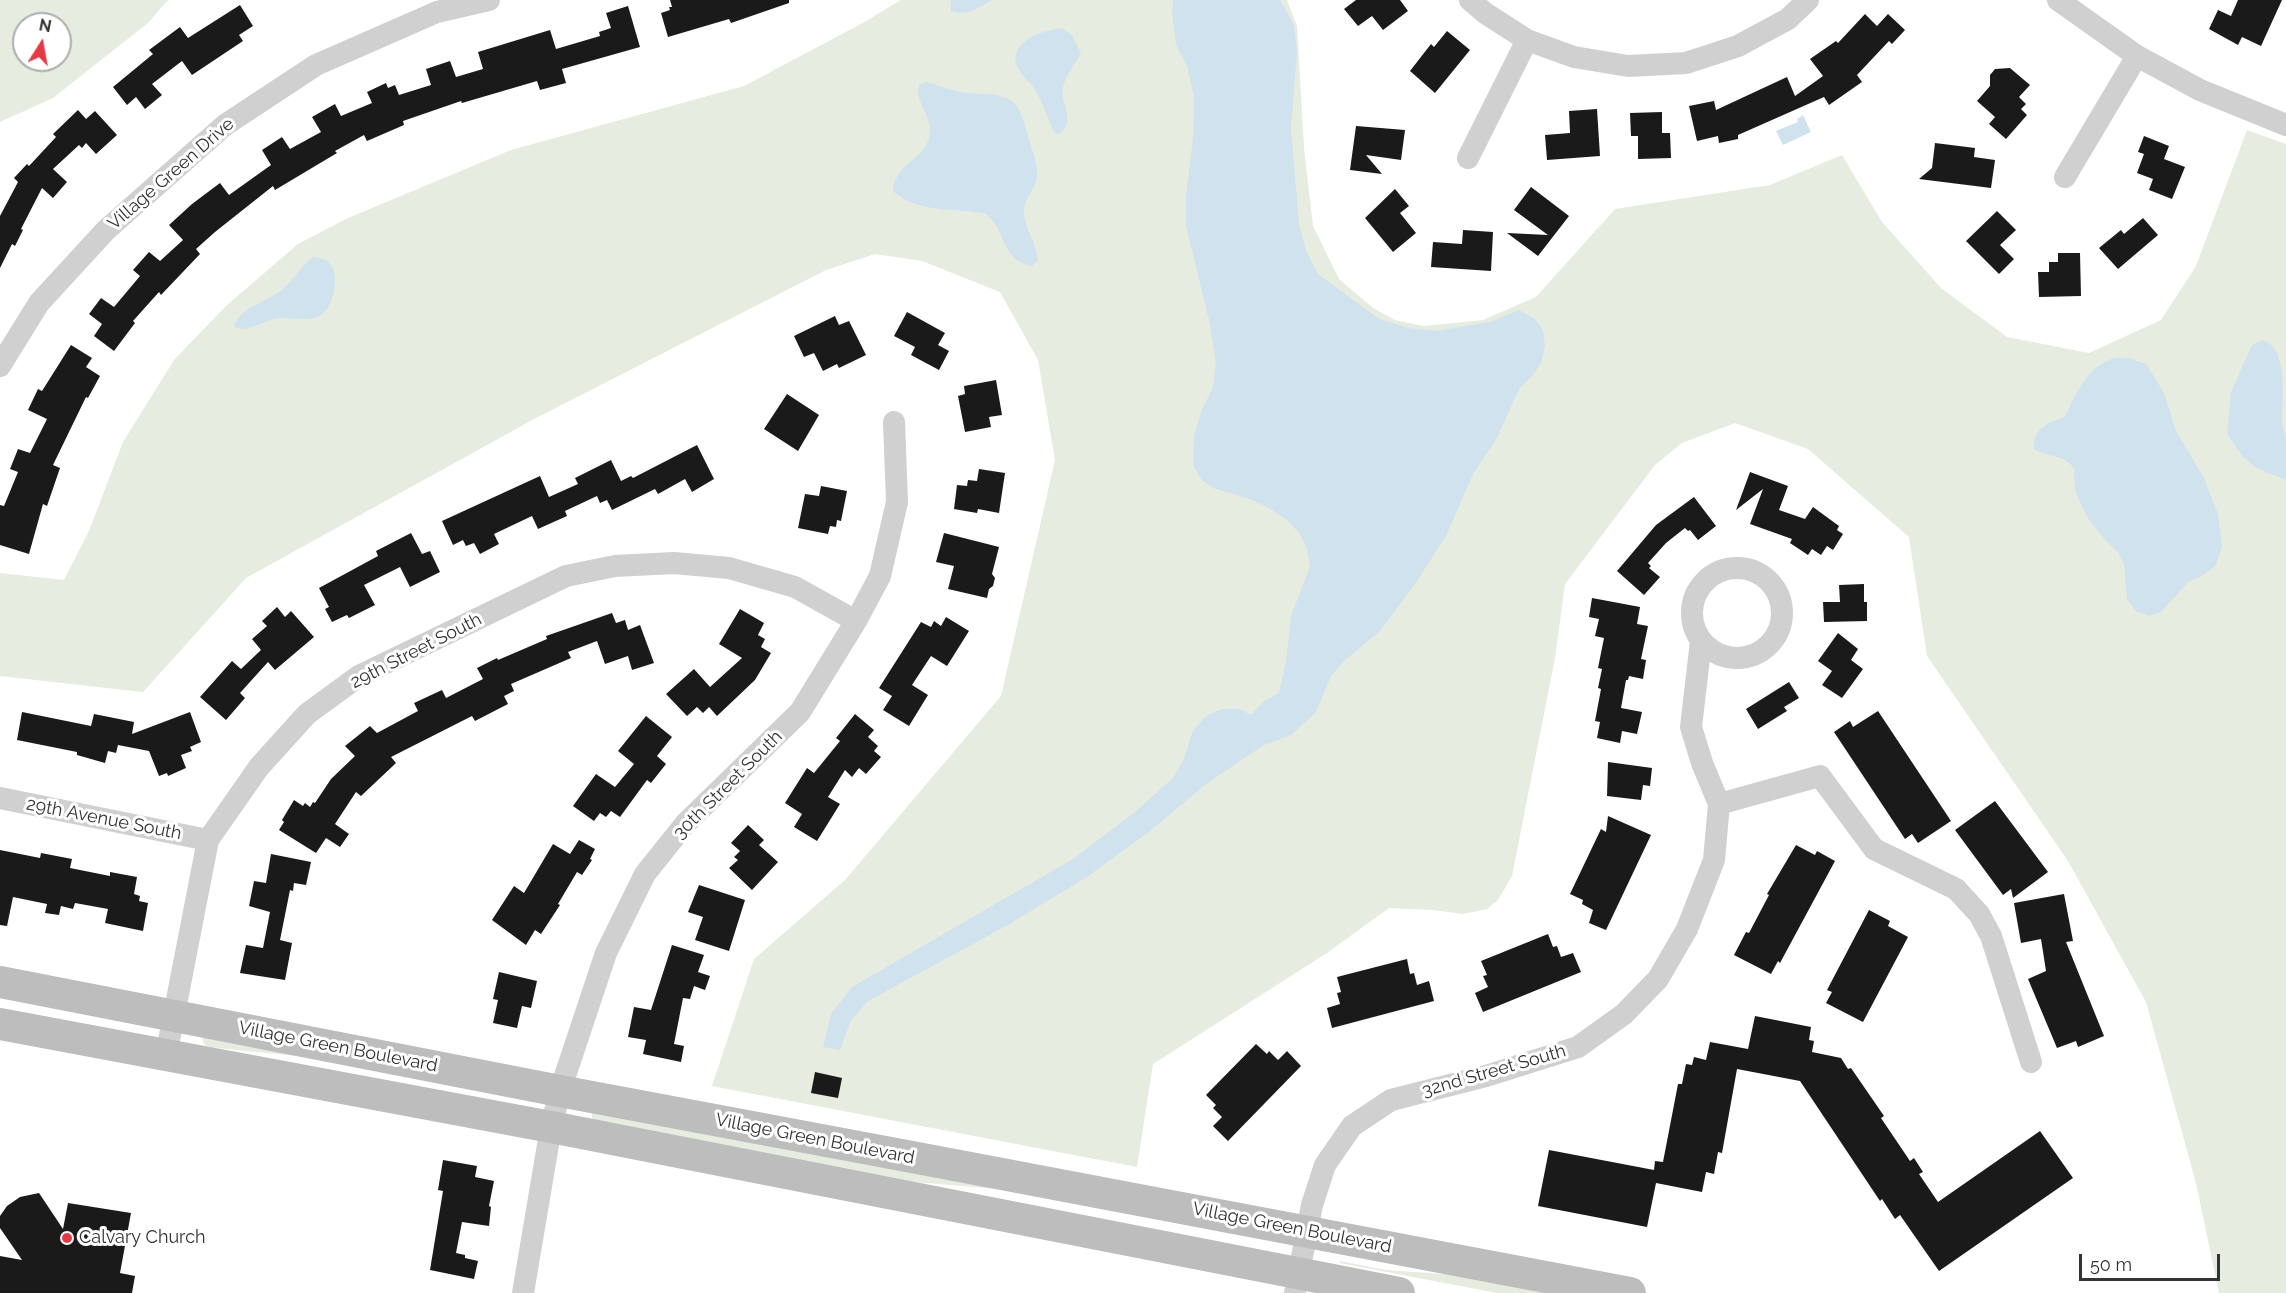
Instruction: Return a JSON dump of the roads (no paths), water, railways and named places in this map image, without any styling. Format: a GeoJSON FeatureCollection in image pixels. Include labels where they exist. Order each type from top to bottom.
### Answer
{"type":"FeatureCollection","features":[{"type":"Feature","properties":{"kind":"street","name":"Village Green Drive"},"geometry":{"type":"LineString","coordinates":[[0,366],[39,303],[106,230],[225,124],[316,65],[435,6],[489,0]]}},
{"type":"Feature","properties":{"kind":"street"},"geometry":{"type":"LineString","coordinates":[[1470,0],[1485,13],[1527,40],[1574,57],[1628,66],[1686,63],[1738,46],[1788,19],[1808,0]]}},
{"type":"Feature","properties":{"kind":"street"},"geometry":{"type":"LineString","coordinates":[[2058,0],[2138,56],[2200,90],[2286,124]]}},
{"type":"Feature","properties":{"kind":"street"},"geometry":{"type":"LineString","coordinates":[[1468,159],[1527,40]]}},
{"type":"Feature","properties":{"kind":"street"},"geometry":{"type":"LineString","coordinates":[[2065,177],[2138,56]]}},
{"type":"Feature","properties":{"kind":"street","name":"30th Street South"},"geometry":{"type":"LineString","coordinates":[[523,1293],[551,1127],[560,1091],[606,953],[645,874],[685,824],[800,712],[856,621],[880,576],[897,502],[894,422]]}},
{"type":"Feature","properties":{"kind":"street","name":"29th Street South"},"geometry":{"type":"LineString","coordinates":[[166,1056],[208,840],[259,767],[307,714],[359,676],[566,576],[615,566],[674,562],[729,568],[795,587],[856,621]]}},
{"type":"Feature","properties":{"kind":"street","name":"32nd Street South"},"geometry":{"type":"LineString","coordinates":[[1297,1283],[1306,1230],[1325,1165],[1352,1126],[1391,1100],[1486,1076],[1578,1047],[1623,1014],[1658,979],[1687,929],[1714,860],[1719,804],[1702,763],[1691,727],[1701,641],[1694,628],[1691,614],[1693,599],[1700,585],[1711,575],[1725,569],[1747,569],[1767,579],[1779,598],[1782,620],[1777,634],[1768,646],[1756,654],[1741,658],[1726,657],[1713,651],[1701,641]]}},
{"type":"Feature","properties":{"kind":"street"},"geometry":{"type":"LineString","coordinates":[[1719,804],[1820,776],[1874,849],[1956,889],[1979,914],[1991,936],[2031,1062]]}},
{"type":"Feature","properties":{"kind":"street","name":"29th Avenue South"},"geometry":{"type":"LineString","coordinates":[[0,798],[208,840]]}},
{"type":"Feature","properties":{"kind":"street","name":"Village Green Boulevard"},"geometry":{"type":"LineString","coordinates":[[0,982],[174,1014],[560,1091],[1306,1230],[1630,1293]]}},
{"type":"Feature","properties":{"kind":"street"},"geometry":{"type":"LineString","coordinates":[[0,1024],[551,1127],[1297,1283],[1399,1293]]}},
{"type":"Feature","properties":{"kind":"water"},"geometry":{"type":"Polygon","coordinates":[[[951,0],[992,0],[963,13],[951,11],[951,0]]]}},
{"type":"Feature","properties":{"kind":"water"},"geometry":{"type":"Polygon","coordinates":[[[1173,0],[1280,0],[1294,25],[1297,52],[1291,128],[1299,224],[1306,250],[1318,274],[1379,319],[1409,328],[1436,331],[1490,322],[1519,310],[1534,318],[1543,330],[1545,346],[1541,363],[1519,389],[1496,440],[1474,472],[1446,536],[1415,584],[1380,631],[1344,661],[1331,676],[1316,712],[1291,735],[1264,745],[1206,784],[1150,831],[1087,877],[1006,926],[868,1001],[851,1020],[840,1050],[823,1047],[831,1014],[852,987],[1073,859],[1135,812],[1173,778],[1183,761],[1193,731],[1206,716],[1222,709],[1239,709],[1251,715],[1263,702],[1279,693],[1286,662],[1291,616],[1310,567],[1307,549],[1300,534],[1287,520],[1250,499],[1213,488],[1201,479],[1193,465],[1194,436],[1202,410],[1213,387],[1216,362],[1209,320],[1186,226],[1194,97],[1187,66],[1176,45],[1173,0]]]}},
{"type":"Feature","properties":{"kind":"water"},"geometry":{"type":"Polygon","coordinates":[[[1062,28],[1072,35],[1081,53],[1064,83],[1063,94],[1068,118],[1067,124],[1058,135],[1054,132],[1037,93],[1019,70],[1016,61],[1021,45],[1036,35],[1062,28]]]}},
{"type":"Feature","properties":{"kind":"water"},"geometry":{"type":"Polygon","coordinates":[[[927,82],[968,93],[1001,96],[1012,101],[1018,109],[1037,170],[1037,179],[1024,207],[1026,224],[1038,260],[1032,266],[1014,258],[998,228],[986,214],[925,207],[893,191],[899,174],[926,146],[929,138],[929,124],[918,92],[919,85],[927,82]]]}},
{"type":"Feature","properties":{"kind":"water"},"geometry":{"type":"Polygon","coordinates":[[[1803,115],[1811,132],[1783,145],[1776,131],[1798,122],[1797,119],[1803,115]]]}},
{"type":"Feature","properties":{"kind":"water"},"geometry":{"type":"Polygon","coordinates":[[[313,257],[328,262],[335,277],[334,293],[323,314],[306,319],[274,319],[245,329],[234,327],[242,314],[278,293],[313,257]]]}},
{"type":"Feature","properties":{"kind":"water"},"geometry":{"type":"Polygon","coordinates":[[[2262,340],[2275,350],[2281,370],[2282,421],[2286,438],[2286,480],[2257,468],[2244,458],[2227,434],[2231,392],[2252,345],[2262,340]]]}},
{"type":"Feature","properties":{"kind":"water"},"geometry":{"type":"Polygon","coordinates":[[[2129,358],[2146,364],[2164,393],[2176,431],[2204,478],[2218,514],[2222,547],[2216,565],[2202,576],[2188,582],[2161,612],[2149,616],[2136,611],[2127,599],[2124,564],[2118,552],[2087,517],[2076,493],[2075,470],[2067,461],[2034,449],[2036,436],[2042,427],[2065,417],[2082,384],[2094,370],[2111,359],[2129,358]]]}},
{"type":"Feature","properties":{"kind":"place","name":"Calvary Church"},"geometry":{"type":"Point","coordinates":[67,1238]}}]}
